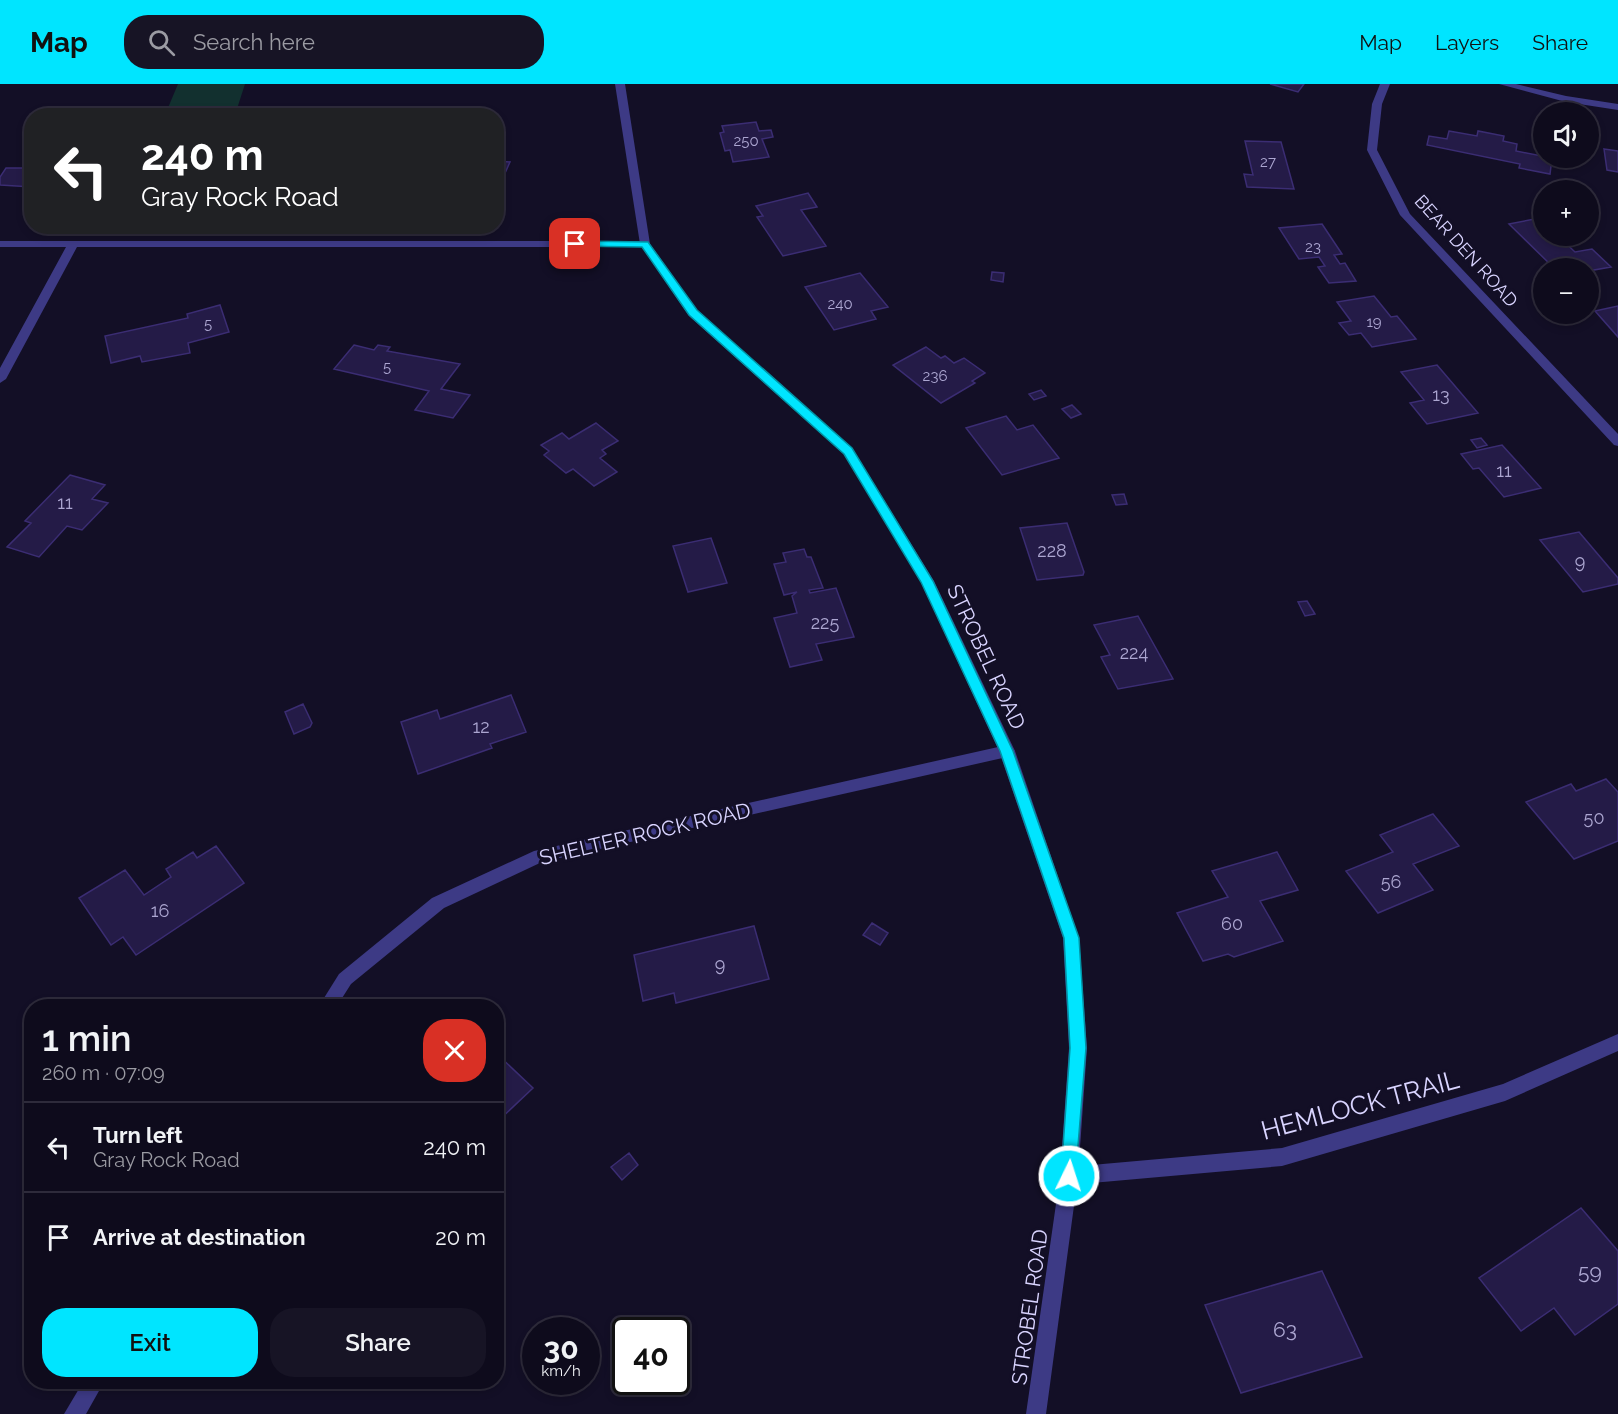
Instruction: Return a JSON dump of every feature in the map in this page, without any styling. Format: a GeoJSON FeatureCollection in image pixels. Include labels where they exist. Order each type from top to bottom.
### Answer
{"type":"FeatureCollection","features":[{"type":"Feature","properties":{"kind":"street","name":"STROBEL ROAD"},"geometry":{"type":"LineString","coordinates":[[620,84],[645,244],[693,313],[848,451],[927,581],[1007,751],[1071,938],[1078,1048],[1069,1176],[1036,1414]]}},
{"type":"Feature","properties":{"kind":"street","name":"BEAR DEN ROAD"},"geometry":{"type":"LineString","coordinates":[[1385,84],[1377,104],[1372,150],[1405,215],[1618,442]]}},
{"type":"Feature","properties":{"kind":"street"},"geometry":{"type":"LineString","coordinates":[[1503,84],[1566,99],[1618,107]]}},
{"type":"Feature","properties":{"kind":"street"},"geometry":{"type":"LineString","coordinates":[[0,244],[645,244]]}},
{"type":"Feature","properties":{"kind":"street"},"geometry":{"type":"LineString","coordinates":[[0,380],[74,244]]}},
{"type":"Feature","properties":{"kind":"street","name":"SHELTER ROCK ROAD"},"geometry":{"type":"LineString","coordinates":[[332,999],[345,979],[438,903],[540,856],[1007,751]]}},
{"type":"Feature","properties":{"kind":"street","name":"HEMLOCK TRAIL"},"geometry":{"type":"LineString","coordinates":[[1069,1176],[1282,1157],[1505,1092],[1618,1042]]}},
{"type":"Feature","properties":{"kind":"street"},"geometry":{"type":"LineString","coordinates":[[74,1414],[90,1389]]}},
{"type":"Feature","properties":{"kind":"green space"},"geometry":{"type":"Polygon","coordinates":[[[178,84],[245,84],[237,108],[168,108],[178,84]]]}},
{"type":"Feature","properties":{"kind":"building"},"geometry":{"type":"Polygon","coordinates":[[[1270,84],[1304,84],[1298,92],[1270,84]]]}},
{"type":"Feature","properties":{"kind":"building"},"geometry":{"type":"Polygon","coordinates":[[[756,122],[759,131],[771,130],[773,137],[762,139],[769,157],[733,162],[730,150],[725,151],[720,133],[724,132],[722,126],[756,122]]]}},
{"type":"Feature","properties":{"kind":"building"},"geometry":{"type":"Polygon","coordinates":[[[1449,131],[1477,136],[1478,131],[1504,136],[1503,141],[1517,144],[1516,151],[1533,154],[1533,168],[1551,168],[1550,174],[1519,168],[1520,164],[1427,145],[1429,136],[1447,139],[1449,131]]]}},
{"type":"Feature","properties":{"kind":"building"},"geometry":{"type":"Polygon","coordinates":[[[1245,141],[1281,142],[1294,189],[1247,187],[1244,174],[1253,175],[1245,141]]]}},
{"type":"Feature","properties":{"kind":"building"},"geometry":{"type":"Polygon","coordinates":[[[1604,149],[1618,151],[1618,172],[1607,170],[1604,149]]]}},
{"type":"Feature","properties":{"kind":"building"},"geometry":{"type":"Polygon","coordinates":[[[504,162],[510,162],[504,176],[504,162]]]}},
{"type":"Feature","properties":{"kind":"building"},"geometry":{"type":"Polygon","coordinates":[[[6,168],[24,168],[24,186],[0,185],[0,177],[6,168]]]}},
{"type":"Feature","properties":{"kind":"building"},"geometry":{"type":"Polygon","coordinates":[[[808,193],[817,207],[801,210],[826,246],[783,256],[757,217],[763,216],[756,206],[808,193]]]}},
{"type":"Feature","properties":{"kind":"building"},"geometry":{"type":"Polygon","coordinates":[[[1533,219],[1533,246],[1569,246],[1575,252],[1592,249],[1611,267],[1599,269],[1599,258],[1544,258],[1509,224],[1533,219]]]}},
{"type":"Feature","properties":{"kind":"building"},"geometry":{"type":"Polygon","coordinates":[[[1322,224],[1342,254],[1334,255],[1340,264],[1345,263],[1356,281],[1329,283],[1318,267],[1325,266],[1319,257],[1299,259],[1279,228],[1322,224]]]}},
{"type":"Feature","properties":{"kind":"building"},"geometry":{"type":"Polygon","coordinates":[[[992,272],[1004,273],[1003,282],[991,280],[992,272]]]}},
{"type":"Feature","properties":{"kind":"building"},"geometry":{"type":"Polygon","coordinates":[[[860,273],[888,307],[871,311],[876,319],[834,330],[805,287],[860,273]]]}},
{"type":"Feature","properties":{"kind":"building"},"geometry":{"type":"Polygon","coordinates":[[[1374,296],[1391,317],[1397,316],[1416,339],[1372,347],[1361,333],[1349,335],[1339,323],[1351,321],[1337,302],[1374,296]]]}},
{"type":"Feature","properties":{"kind":"building"},"geometry":{"type":"Polygon","coordinates":[[[220,305],[229,332],[188,343],[190,353],[142,362],[140,356],[111,363],[105,336],[188,318],[187,314],[220,305]]]}},
{"type":"Feature","properties":{"kind":"building"},"geometry":{"type":"Polygon","coordinates":[[[1618,306],[1618,337],[1599,316],[1599,310],[1618,306]]]}},
{"type":"Feature","properties":{"kind":"building"},"geometry":{"type":"Polygon","coordinates":[[[354,345],[374,350],[378,345],[390,347],[387,351],[460,364],[441,389],[470,395],[453,418],[415,410],[429,391],[334,369],[354,345]]]}},
{"type":"Feature","properties":{"kind":"building"},"geometry":{"type":"Polygon","coordinates":[[[926,347],[941,358],[945,356],[954,363],[964,358],[985,373],[972,381],[975,383],[941,403],[893,365],[926,347]]]}},
{"type":"Feature","properties":{"kind":"building"},"geometry":{"type":"Polygon","coordinates":[[[1437,365],[1478,413],[1427,424],[1410,403],[1424,400],[1401,372],[1437,365]]]}},
{"type":"Feature","properties":{"kind":"building"},"geometry":{"type":"Polygon","coordinates":[[[1041,390],[1046,396],[1034,400],[1029,394],[1041,390]]]}},
{"type":"Feature","properties":{"kind":"building"},"geometry":{"type":"Polygon","coordinates":[[[1072,405],[1081,414],[1071,418],[1062,409],[1072,405]]]}},
{"type":"Feature","properties":{"kind":"building"},"geometry":{"type":"Polygon","coordinates":[[[1006,416],[1017,430],[1033,425],[1059,458],[1002,475],[966,428],[1006,416]]]}},
{"type":"Feature","properties":{"kind":"building"},"geometry":{"type":"Polygon","coordinates":[[[596,423],[618,441],[602,450],[606,454],[600,458],[617,472],[594,486],[573,469],[566,473],[544,455],[549,451],[541,445],[562,433],[569,439],[596,423]]]}},
{"type":"Feature","properties":{"kind":"building"},"geometry":{"type":"Polygon","coordinates":[[[1481,438],[1487,445],[1477,448],[1471,440],[1481,438]]]}},
{"type":"Feature","properties":{"kind":"building"},"geometry":{"type":"Polygon","coordinates":[[[1502,445],[1541,488],[1504,497],[1479,468],[1473,469],[1461,454],[1502,445]]]}},
{"type":"Feature","properties":{"kind":"building"},"geometry":{"type":"Polygon","coordinates":[[[70,475],[105,485],[92,499],[108,503],[82,530],[67,526],[39,557],[7,547],[31,523],[25,521],[70,475]]]}},
{"type":"Feature","properties":{"kind":"building"},"geometry":{"type":"Polygon","coordinates":[[[1124,494],[1127,504],[1116,505],[1112,495],[1124,494]]]}},
{"type":"Feature","properties":{"kind":"building"},"geometry":{"type":"Polygon","coordinates":[[[1067,523],[1084,572],[1083,575],[1037,580],[1020,528],[1067,523]]]}},
{"type":"Feature","properties":{"kind":"building"},"geometry":{"type":"Polygon","coordinates":[[[1579,532],[1618,578],[1618,584],[1583,592],[1540,540],[1579,532]]]}},
{"type":"Feature","properties":{"kind":"building"},"geometry":{"type":"Polygon","coordinates":[[[711,538],[727,583],[688,592],[673,546],[711,538]]]}},
{"type":"Feature","properties":{"kind":"building"},"geometry":{"type":"Polygon","coordinates":[[[804,549],[807,557],[811,557],[823,588],[809,590],[810,593],[836,588],[854,637],[816,644],[822,660],[790,667],[774,618],[797,613],[792,596],[797,592],[784,595],[774,564],[786,562],[783,553],[804,549]]]}},
{"type":"Feature","properties":{"kind":"building"},"geometry":{"type":"Polygon","coordinates":[[[1307,601],[1315,614],[1305,616],[1298,602],[1307,601]]]}},
{"type":"Feature","properties":{"kind":"building"},"geometry":{"type":"Polygon","coordinates":[[[1138,616],[1173,679],[1118,689],[1101,657],[1110,655],[1094,625],[1138,616]]]}},
{"type":"Feature","properties":{"kind":"building"},"geometry":{"type":"Polygon","coordinates":[[[511,695],[526,732],[490,744],[492,748],[418,774],[401,722],[437,710],[440,719],[511,695]]]}},
{"type":"Feature","properties":{"kind":"building"},"geometry":{"type":"Polygon","coordinates":[[[303,704],[312,723],[310,727],[294,734],[285,712],[303,704]]]}},
{"type":"Feature","properties":{"kind":"building"},"geometry":{"type":"Polygon","coordinates":[[[1606,779],[1618,792],[1618,841],[1574,859],[1526,802],[1571,784],[1576,791],[1606,779]]]}},
{"type":"Feature","properties":{"kind":"building"},"geometry":{"type":"Polygon","coordinates":[[[1433,814],[1459,846],[1413,864],[1433,890],[1378,913],[1346,871],[1393,852],[1380,835],[1433,814]]]}},
{"type":"Feature","properties":{"kind":"building"},"geometry":{"type":"Polygon","coordinates":[[[216,846],[244,883],[136,955],[123,937],[111,945],[79,898],[125,870],[144,895],[171,877],[166,869],[193,852],[197,858],[216,846]]]}},
{"type":"Feature","properties":{"kind":"building"},"geometry":{"type":"Polygon","coordinates":[[[1277,852],[1298,890],[1260,901],[1283,941],[1234,957],[1228,954],[1203,961],[1177,913],[1228,897],[1212,871],[1277,852]]]}},
{"type":"Feature","properties":{"kind":"building"},"geometry":{"type":"Polygon","coordinates":[[[872,923],[888,933],[880,945],[863,935],[872,923]]]}},
{"type":"Feature","properties":{"kind":"building"},"geometry":{"type":"Polygon","coordinates":[[[754,926],[769,979],[676,1003],[674,993],[643,1001],[634,955],[754,926]]]}},
{"type":"Feature","properties":{"kind":"building"},"geometry":{"type":"Polygon","coordinates":[[[504,1061],[533,1088],[504,1115],[504,1061]]]}},
{"type":"Feature","properties":{"kind":"building"},"geometry":{"type":"Polygon","coordinates":[[[629,1153],[638,1165],[622,1180],[611,1167],[629,1153]]]}},
{"type":"Feature","properties":{"kind":"building"},"geometry":{"type":"Polygon","coordinates":[[[1581,1208],[1618,1251],[1618,1304],[1575,1335],[1554,1308],[1521,1331],[1479,1278],[1581,1208]]]}},
{"type":"Feature","properties":{"kind":"building"},"geometry":{"type":"Polygon","coordinates":[[[1322,1271],[1362,1357],[1241,1393],[1205,1305],[1322,1271]]]}},
{"type":"Feature","properties":{"kind":"route"},"geometry":{"type":"LineString","coordinates":[[575,244],[645,244],[693,313],[848,451],[927,581],[1007,751],[1071,938],[1078,1048],[1069,1176]]}}]}
